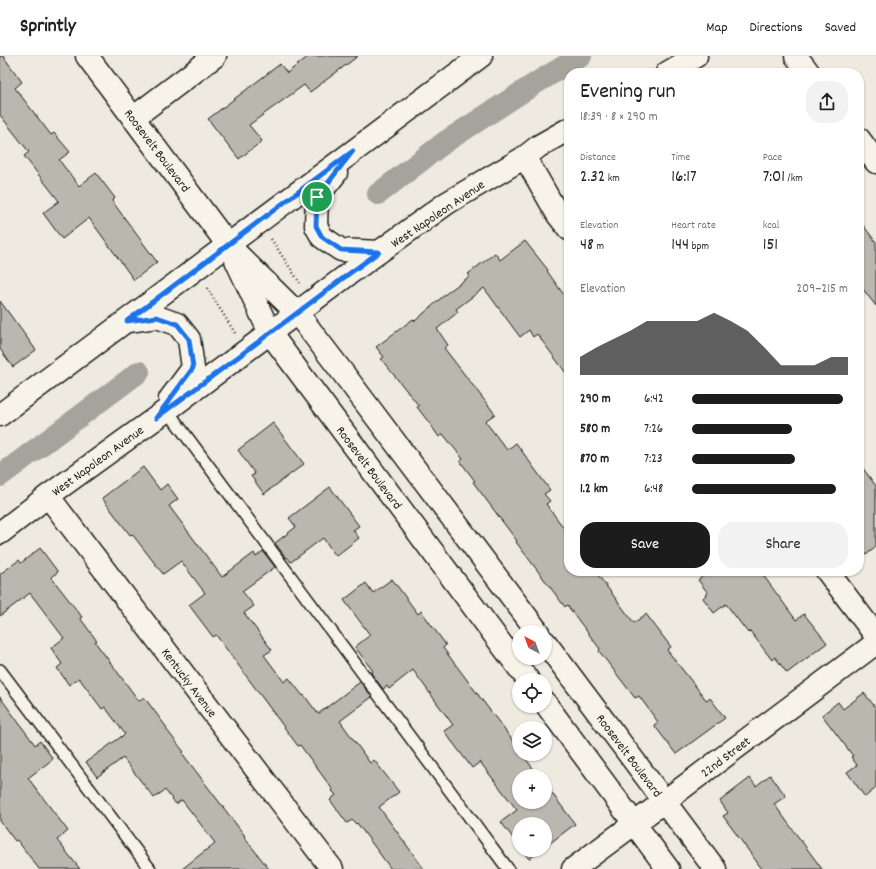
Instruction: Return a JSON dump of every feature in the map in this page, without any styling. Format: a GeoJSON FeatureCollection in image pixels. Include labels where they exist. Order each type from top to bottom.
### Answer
{"type":"FeatureCollection","features":[{"type":"Feature","properties":{"kind":"street","name":"Roosevelt Boulevard"},"geometry":{"type":"LineString","coordinates":[[87,56],[228,245],[297,313],[533,625]]}},
{"type":"Feature","properties":{"kind":"street"},"geometry":{"type":"LineString","coordinates":[[133,118],[215,56]]}},
{"type":"Feature","properties":{"kind":"street"},"geometry":{"type":"LineString","coordinates":[[0,415],[481,56]]}},
{"type":"Feature","properties":{"kind":"street"},"geometry":{"type":"LineString","coordinates":[[676,68],[696,56]]}},
{"type":"Feature","properties":{"kind":"street"},"geometry":{"type":"LineString","coordinates":[[796,56],[805,68]]}},
{"type":"Feature","properties":{"kind":"street","name":"West Napoleon Avenue"},"geometry":{"type":"LineString","coordinates":[[0,533],[446,203],[525,157],[539,146],[564,132]]}},
{"type":"Feature","properties":{"kind":"street"},"geometry":{"type":"LineString","coordinates":[[864,146],[876,162]]}},
{"type":"Feature","properties":{"kind":"street"},"geometry":{"type":"LineString","coordinates":[[353,151],[317,197],[316,226],[322,237],[341,250],[379,252]]}},
{"type":"Feature","properties":{"kind":"street"},"geometry":{"type":"LineString","coordinates":[[525,157],[558,215],[564,223]]}},
{"type":"Feature","properties":{"kind":"street","name":"Roosevelt Boulevard"},"geometry":{"type":"LineString","coordinates":[[228,245],[270,333],[523,673]]}},
{"type":"Feature","properties":{"kind":"street"},"geometry":{"type":"LineString","coordinates":[[127,321],[157,317],[177,324],[189,339],[193,368],[162,414]]}},
{"type":"Feature","properties":{"kind":"street","name":"Kentucky Avenue"},"geometry":{"type":"LineString","coordinates":[[48,496],[332,869]]}},
{"type":"Feature","properties":{"kind":"street"},"geometry":{"type":"LineString","coordinates":[[831,576],[876,636]]}},
{"type":"Feature","properties":{"kind":"street","name":"22nd Street"},"geometry":{"type":"LineString","coordinates":[[573,869],[876,643]]}},
{"type":"Feature","properties":{"kind":"street","name":"Roosevelt Boulevard"},"geometry":{"type":"LineString","coordinates":[[552,651],[715,869]]}},
{"type":"Feature","properties":{"kind":"street"},"geometry":{"type":"LineString","coordinates":[[552,712],[668,869]]}},
{"type":"Feature","properties":{"kind":"lane"},"geometry":{"type":"LineString","coordinates":[[162,414],[508,869]]}},
{"type":"Feature","properties":{"kind":"lane"},"geometry":{"type":"LineString","coordinates":[[0,670],[150,869]]}},
{"type":"Feature","properties":{"kind":"path"},"geometry":{"type":"LineString","coordinates":[[268,234],[300,284]]}},
{"type":"Feature","properties":{"kind":"path"},"geometry":{"type":"LineString","coordinates":[[207,288],[238,339]]}},
{"type":"Feature","properties":{"kind":"building"},"geometry":{"type":"Polygon","coordinates":[[[0,56],[3,56],[22,82],[15,88],[51,135],[54,133],[70,152],[59,160],[79,186],[96,173],[115,198],[112,201],[157,262],[134,280],[89,218],[62,239],[43,213],[59,201],[24,156],[29,152],[0,115],[0,56]]]}},
{"type":"Feature","properties":{"kind":"building"},"geometry":{"type":"Polygon","coordinates":[[[309,56],[358,56],[310,92],[304,85],[249,125],[262,141],[239,159],[208,119],[280,64],[287,73],[309,56]]]}},
{"type":"Feature","properties":{"kind":"building"},"geometry":{"type":"Polygon","coordinates":[[[864,226],[876,242],[876,306],[864,290],[864,226]]]}},
{"type":"Feature","properties":{"kind":"building"},"geometry":{"type":"Polygon","coordinates":[[[525,241],[548,270],[547,271],[564,295],[564,370],[537,334],[533,337],[529,330],[520,337],[484,288],[456,309],[458,312],[437,329],[448,345],[444,348],[495,414],[485,421],[507,450],[516,443],[550,490],[544,494],[550,501],[546,504],[564,528],[564,576],[599,576],[634,623],[646,614],[671,647],[667,650],[707,701],[710,698],[725,718],[676,754],[654,725],[658,722],[639,696],[635,698],[599,651],[600,649],[567,605],[565,607],[516,542],[517,541],[473,482],[475,481],[460,461],[463,459],[443,434],[439,437],[417,407],[419,406],[381,359],[384,357],[376,347],[413,319],[415,321],[448,292],[470,276],[468,274],[495,253],[500,260],[525,241]]]}},
{"type":"Feature","properties":{"kind":"building"},"geometry":{"type":"Polygon","coordinates":[[[0,301],[36,350],[13,367],[0,349],[0,301]]]}},
{"type":"Feature","properties":{"kind":"building"},"geometry":{"type":"Polygon","coordinates":[[[273,423],[304,464],[264,494],[251,476],[255,474],[238,450],[273,423]]]}},
{"type":"Feature","properties":{"kind":"building"},"geometry":{"type":"Polygon","coordinates":[[[143,467],[160,490],[167,484],[178,499],[169,506],[222,577],[254,553],[256,557],[263,551],[275,567],[242,591],[254,606],[244,613],[272,650],[264,655],[284,682],[289,678],[318,714],[360,682],[372,697],[340,721],[370,763],[374,760],[399,792],[379,807],[424,869],[391,869],[357,823],[356,824],[352,820],[347,823],[330,800],[336,795],[332,791],[333,790],[300,745],[298,746],[216,635],[213,637],[189,605],[205,593],[181,561],[163,574],[132,534],[130,535],[102,498],[143,467]]]}},
{"type":"Feature","properties":{"kind":"building"},"geometry":{"type":"Polygon","coordinates":[[[864,470],[876,486],[876,547],[866,555],[864,552],[864,470]]]}},
{"type":"Feature","properties":{"kind":"building"},"geometry":{"type":"Polygon","coordinates":[[[330,487],[359,526],[353,530],[359,538],[336,556],[323,538],[291,562],[287,557],[286,558],[275,543],[296,527],[289,518],[330,487]]]}},
{"type":"Feature","properties":{"kind":"building"},"geometry":{"type":"Polygon","coordinates":[[[40,548],[58,572],[51,577],[82,617],[80,618],[97,641],[95,642],[139,701],[144,697],[184,752],[182,753],[269,869],[182,869],[215,843],[182,800],[176,804],[165,790],[154,798],[123,758],[97,777],[86,762],[125,734],[105,707],[102,709],[79,678],[69,685],[57,668],[62,664],[51,648],[64,638],[30,593],[0,616],[0,574],[19,560],[21,563],[40,548]]]}},
{"type":"Feature","properties":{"kind":"building"},"geometry":{"type":"Polygon","coordinates":[[[703,576],[764,576],[796,620],[804,614],[827,643],[787,673],[775,657],[772,660],[750,631],[748,633],[726,604],[714,613],[703,598],[708,593],[698,580],[703,576]]]}},
{"type":"Feature","properties":{"kind":"building"},"geometry":{"type":"Polygon","coordinates":[[[392,579],[418,614],[421,611],[446,645],[443,648],[512,740],[512,761],[527,761],[534,769],[512,769],[512,804],[480,762],[472,768],[444,731],[453,725],[413,670],[389,689],[387,686],[383,689],[371,673],[373,671],[355,647],[370,635],[344,600],[366,583],[373,593],[392,579]]]}},
{"type":"Feature","properties":{"kind":"building"},"geometry":{"type":"Polygon","coordinates":[[[864,693],[876,708],[876,788],[865,797],[847,772],[857,765],[851,757],[853,756],[822,715],[838,702],[843,709],[864,693]]]}},
{"type":"Feature","properties":{"kind":"building"},"geometry":{"type":"Polygon","coordinates":[[[0,697],[35,745],[40,741],[53,759],[28,778],[68,831],[57,840],[80,869],[39,869],[17,840],[15,841],[0,821],[0,697]]]}},
{"type":"Feature","properties":{"kind":"building"},"geometry":{"type":"Polygon","coordinates":[[[770,775],[786,796],[774,804],[822,869],[762,869],[723,816],[728,813],[720,801],[750,778],[756,786],[770,775]]]}},
{"type":"Feature","properties":{"kind":"building"},"geometry":{"type":"Polygon","coordinates":[[[552,793],[575,824],[552,842],[552,817],[512,817],[512,837],[501,822],[517,810],[516,809],[552,809],[552,793]]]}},
{"type":"Feature","properties":{"kind":"waterway"},"geometry":{"type":"LineString","coordinates":[[378,194],[445,142],[536,83],[581,56]]}},
{"type":"Feature","properties":{"kind":"waterway"},"geometry":{"type":"LineString","coordinates":[[0,476],[139,372]]}},
{"type":"Feature","properties":{"kind":"route"},"geometry":{"type":"LineString","coordinates":[[353,151],[317,197],[316,226],[322,237],[341,250],[379,252],[156,418],[193,368],[189,339],[177,324],[157,317],[127,321],[353,151]]}}]}
